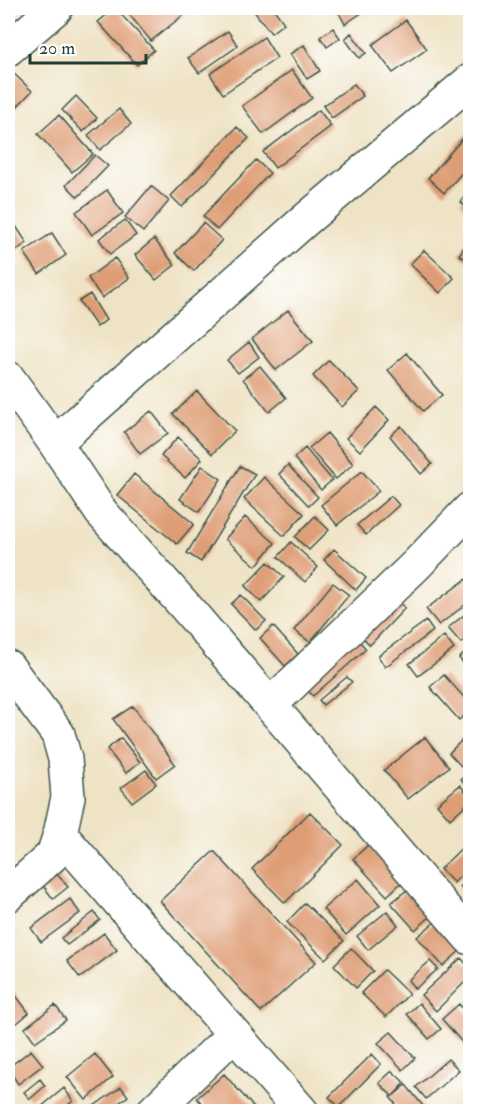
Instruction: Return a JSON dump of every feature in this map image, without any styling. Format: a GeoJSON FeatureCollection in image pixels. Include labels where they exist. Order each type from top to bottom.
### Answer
{"type":"FeatureCollection","features":[{"type":"Feature","properties":{"kind":"street"},"geometry":{"type":"LineString","coordinates":[[8,49],[56,8]]}},
{"type":"Feature","properties":{"kind":"street"},"geometry":{"type":"LineString","coordinates":[[55,443],[303,222],[467,91]]}},
{"type":"Feature","properties":{"kind":"street"},"geometry":{"type":"LineString","coordinates":[[11,392],[55,443],[100,512],[471,938]]}},
{"type":"Feature","properties":{"kind":"street"},"geometry":{"type":"LineString","coordinates":[[270,705],[471,509]]}},
{"type":"Feature","properties":{"kind":"street"},"geometry":{"type":"LineString","coordinates":[[8,667],[58,734],[65,759],[68,797],[53,855],[8,896]]}},
{"type":"Feature","properties":{"kind":"street"},"geometry":{"type":"LineString","coordinates":[[60,834],[302,1112]]}},
{"type":"Feature","properties":{"kind":"street"},"geometry":{"type":"LineString","coordinates":[[153,1112],[234,1034]]}},
{"type":"Feature","properties":{"kind":"building"},"geometry":{"type":"Polygon","coordinates":[[[115,8],[154,50],[137,65],[98,22],[115,8]]]}},
{"type":"Feature","properties":{"kind":"building"},"geometry":{"type":"Polygon","coordinates":[[[136,8],[192,8],[151,41],[128,13],[136,8]]]}},
{"type":"Feature","properties":{"kind":"building"},"geometry":{"type":"Polygon","coordinates":[[[273,8],[284,23],[271,33],[253,10],[273,8]]]}},
{"type":"Feature","properties":{"kind":"building"},"geometry":{"type":"Polygon","coordinates":[[[347,8],[369,8],[345,24],[339,13],[347,8]]]}},
{"type":"Feature","properties":{"kind":"building"},"geometry":{"type":"Polygon","coordinates":[[[406,20],[427,49],[393,73],[372,45],[406,20]]]}},
{"type":"Feature","properties":{"kind":"building"},"geometry":{"type":"Polygon","coordinates":[[[333,28],[340,38],[327,47],[320,37],[333,28]]]}},
{"type":"Feature","properties":{"kind":"building"},"geometry":{"type":"Polygon","coordinates":[[[228,31],[238,46],[199,73],[188,58],[228,31]]]}},
{"type":"Feature","properties":{"kind":"building"},"geometry":{"type":"Polygon","coordinates":[[[351,33],[366,53],[359,58],[345,39],[351,33]]]}},
{"type":"Feature","properties":{"kind":"building"},"geometry":{"type":"Polygon","coordinates":[[[264,37],[277,58],[223,94],[210,74],[264,37]]]}},
{"type":"Feature","properties":{"kind":"building"},"geometry":{"type":"Polygon","coordinates":[[[304,45],[320,71],[307,79],[290,54],[304,45]]]}},
{"type":"Feature","properties":{"kind":"building"},"geometry":{"type":"Polygon","coordinates":[[[8,68],[32,91],[10,114],[8,111],[8,68]]]}},
{"type":"Feature","properties":{"kind":"building"},"geometry":{"type":"Polygon","coordinates":[[[292,70],[312,98],[263,134],[242,106],[292,70]]]}},
{"type":"Feature","properties":{"kind":"building"},"geometry":{"type":"Polygon","coordinates":[[[354,84],[363,96],[332,118],[323,106],[354,84]]]}},
{"type":"Feature","properties":{"kind":"building"},"geometry":{"type":"Polygon","coordinates":[[[76,96],[97,118],[83,132],[62,110],[76,96]]]}},
{"type":"Feature","properties":{"kind":"building"},"geometry":{"type":"Polygon","coordinates":[[[119,109],[131,124],[100,150],[88,135],[119,109]]]}},
{"type":"Feature","properties":{"kind":"building"},"geometry":{"type":"Polygon","coordinates":[[[319,110],[331,126],[275,168],[263,152],[319,110]]]}},
{"type":"Feature","properties":{"kind":"building"},"geometry":{"type":"Polygon","coordinates":[[[59,115],[93,154],[72,172],[38,134],[59,115]]]}},
{"type":"Feature","properties":{"kind":"building"},"geometry":{"type":"Polygon","coordinates":[[[237,127],[249,138],[182,207],[171,196],[237,127]]]}},
{"type":"Feature","properties":{"kind":"building"},"geometry":{"type":"Polygon","coordinates":[[[470,130],[470,164],[444,193],[428,178],[470,130]]]}},
{"type":"Feature","properties":{"kind":"building"},"geometry":{"type":"Polygon","coordinates":[[[95,155],[108,166],[78,197],[66,185],[95,155]]]}},
{"type":"Feature","properties":{"kind":"building"},"geometry":{"type":"Polygon","coordinates":[[[256,160],[270,173],[217,230],[203,216],[256,160]]]}},
{"type":"Feature","properties":{"kind":"building"},"geometry":{"type":"Polygon","coordinates":[[[151,186],[169,201],[143,232],[125,217],[151,186]]]}},
{"type":"Feature","properties":{"kind":"building"},"geometry":{"type":"Polygon","coordinates":[[[107,190],[123,213],[92,235],[76,212],[107,190]]]}},
{"type":"Feature","properties":{"kind":"building"},"geometry":{"type":"Polygon","coordinates":[[[470,191],[470,211],[461,202],[470,191]]]}},
{"type":"Feature","properties":{"kind":"building"},"geometry":{"type":"Polygon","coordinates":[[[8,214],[27,243],[8,256],[8,214]]]}},
{"type":"Feature","properties":{"kind":"building"},"geometry":{"type":"Polygon","coordinates":[[[125,220],[136,235],[110,254],[99,239],[125,220]]]}},
{"type":"Feature","properties":{"kind":"building"},"geometry":{"type":"Polygon","coordinates":[[[203,223],[222,240],[194,271],[175,253],[203,223]]]}},
{"type":"Feature","properties":{"kind":"building"},"geometry":{"type":"Polygon","coordinates":[[[52,233],[66,255],[39,274],[24,252],[52,233]]]}},
{"type":"Feature","properties":{"kind":"building"},"geometry":{"type":"Polygon","coordinates":[[[470,238],[470,262],[459,255],[470,238]]]}},
{"type":"Feature","properties":{"kind":"building"},"geometry":{"type":"Polygon","coordinates":[[[154,239],[175,265],[156,280],[135,255],[154,239]]]}},
{"type":"Feature","properties":{"kind":"building"},"geometry":{"type":"Polygon","coordinates":[[[424,250],[454,278],[440,293],[410,264],[424,250]]]}},
{"type":"Feature","properties":{"kind":"building"},"geometry":{"type":"Polygon","coordinates":[[[115,258],[129,278],[102,298],[88,278],[115,258]]]}},
{"type":"Feature","properties":{"kind":"building"},"geometry":{"type":"Polygon","coordinates":[[[90,294],[106,320],[97,327],[79,301],[90,294]]]}},
{"type":"Feature","properties":{"kind":"building"},"geometry":{"type":"Polygon","coordinates":[[[288,310],[313,341],[276,370],[252,339],[288,310]]]}},
{"type":"Feature","properties":{"kind":"building"},"geometry":{"type":"Polygon","coordinates":[[[249,342],[259,357],[238,373],[227,360],[249,342]]]}},
{"type":"Feature","properties":{"kind":"building"},"geometry":{"type":"Polygon","coordinates":[[[407,353],[442,395],[423,411],[388,370],[407,353]]]}},
{"type":"Feature","properties":{"kind":"building"},"geometry":{"type":"Polygon","coordinates":[[[329,360],[359,391],[342,407],[313,376],[329,360]]]}},
{"type":"Feature","properties":{"kind":"building"},"geometry":{"type":"Polygon","coordinates":[[[260,366],[286,398],[269,412],[243,379],[260,366]]]}},
{"type":"Feature","properties":{"kind":"building"},"geometry":{"type":"Polygon","coordinates":[[[197,391],[235,431],[212,454],[173,414],[197,391]]]}},
{"type":"Feature","properties":{"kind":"building"},"geometry":{"type":"Polygon","coordinates":[[[376,407],[389,420],[360,451],[346,438],[376,407]]]}},
{"type":"Feature","properties":{"kind":"building"},"geometry":{"type":"Polygon","coordinates":[[[151,411],[168,433],[140,454],[124,432],[151,411]]]}},
{"type":"Feature","properties":{"kind":"building"},"geometry":{"type":"Polygon","coordinates":[[[401,426],[432,464],[421,474],[390,436],[401,426]]]}},
{"type":"Feature","properties":{"kind":"building"},"geometry":{"type":"Polygon","coordinates":[[[327,433],[353,464],[336,479],[309,448],[327,433]]]}},
{"type":"Feature","properties":{"kind":"building"},"geometry":{"type":"Polygon","coordinates":[[[178,437],[202,459],[185,478],[161,456],[178,437]]]}},
{"type":"Feature","properties":{"kind":"building"},"geometry":{"type":"Polygon","coordinates":[[[305,448],[332,480],[321,490],[294,458],[305,448]]]}},
{"type":"Feature","properties":{"kind":"building"},"geometry":{"type":"Polygon","coordinates":[[[288,465],[318,497],[309,506],[279,474],[288,465]]]}},
{"type":"Feature","properties":{"kind":"building"},"geometry":{"type":"Polygon","coordinates":[[[202,466],[221,479],[199,512],[180,499],[202,466]]]}},
{"type":"Feature","properties":{"kind":"building"},"geometry":{"type":"Polygon","coordinates":[[[240,466],[255,474],[201,562],[187,553],[240,466]]]}},
{"type":"Feature","properties":{"kind":"building"},"geometry":{"type":"Polygon","coordinates":[[[362,471],[379,491],[337,525],[321,505],[362,471]]]}},
{"type":"Feature","properties":{"kind":"building"},"geometry":{"type":"Polygon","coordinates":[[[134,474],[194,524],[177,544],[117,495],[134,474]]]}},
{"type":"Feature","properties":{"kind":"building"},"geometry":{"type":"Polygon","coordinates":[[[264,477],[304,514],[284,536],[244,499],[264,477]]]}},
{"type":"Feature","properties":{"kind":"building"},"geometry":{"type":"Polygon","coordinates":[[[391,496],[399,505],[366,535],[357,525],[391,496]]]}},
{"type":"Feature","properties":{"kind":"building"},"geometry":{"type":"Polygon","coordinates":[[[315,516],[329,530],[309,550],[295,537],[315,516]]]}},
{"type":"Feature","properties":{"kind":"building"},"geometry":{"type":"Polygon","coordinates":[[[245,517],[275,543],[256,566],[225,539],[245,517]]]}},
{"type":"Feature","properties":{"kind":"building"},"geometry":{"type":"Polygon","coordinates":[[[291,542],[318,567],[305,582],[278,557],[291,542]]]}},
{"type":"Feature","properties":{"kind":"building"},"geometry":{"type":"Polygon","coordinates":[[[334,549],[366,578],[356,590],[324,560],[334,549]]]}},
{"type":"Feature","properties":{"kind":"building"},"geometry":{"type":"Polygon","coordinates":[[[268,562],[284,577],[261,602],[245,586],[268,562]]]}},
{"type":"Feature","properties":{"kind":"building"},"geometry":{"type":"Polygon","coordinates":[[[468,578],[470,601],[439,625],[426,609],[468,578]]]}},
{"type":"Feature","properties":{"kind":"building"},"geometry":{"type":"Polygon","coordinates":[[[333,583],[349,595],[310,642],[294,630],[333,583]]]}},
{"type":"Feature","properties":{"kind":"building"},"geometry":{"type":"Polygon","coordinates":[[[389,593],[405,608],[370,645],[354,629],[389,593]]]}},
{"type":"Feature","properties":{"kind":"building"},"geometry":{"type":"Polygon","coordinates":[[[241,595],[266,621],[256,630],[231,604],[241,595]]]}},
{"type":"Feature","properties":{"kind":"building"},"geometry":{"type":"Polygon","coordinates":[[[470,610],[470,635],[461,643],[448,628],[470,610]]]}},
{"type":"Feature","properties":{"kind":"building"},"geometry":{"type":"Polygon","coordinates":[[[426,621],[433,631],[385,667],[378,656],[426,621]]]}},
{"type":"Feature","properties":{"kind":"building"},"geometry":{"type":"Polygon","coordinates":[[[273,626],[298,654],[285,666],[260,638],[273,626]]]}},
{"type":"Feature","properties":{"kind":"building"},"geometry":{"type":"Polygon","coordinates":[[[355,636],[366,649],[313,696],[300,682],[355,636]]]}},
{"type":"Feature","properties":{"kind":"building"},"geometry":{"type":"Polygon","coordinates":[[[444,636],[454,649],[418,676],[409,664],[444,636]]]}},
{"type":"Feature","properties":{"kind":"building"},"geometry":{"type":"Polygon","coordinates":[[[470,649],[470,667],[468,669],[459,658],[470,649]]]}},
{"type":"Feature","properties":{"kind":"building"},"geometry":{"type":"Polygon","coordinates":[[[444,675],[470,704],[470,711],[459,720],[430,687],[444,675]]]}},
{"type":"Feature","properties":{"kind":"building"},"geometry":{"type":"Polygon","coordinates":[[[347,677],[352,682],[323,705],[319,700],[347,677]]]}},
{"type":"Feature","properties":{"kind":"building"},"geometry":{"type":"Polygon","coordinates":[[[133,706],[175,764],[156,778],[113,719],[133,706]]]}},
{"type":"Feature","properties":{"kind":"building"},"geometry":{"type":"Polygon","coordinates":[[[470,732],[470,757],[461,766],[449,753],[470,732]]]}},
{"type":"Feature","properties":{"kind":"building"},"geometry":{"type":"Polygon","coordinates":[[[425,737],[449,767],[408,799],[384,770],[425,737]]]}},
{"type":"Feature","properties":{"kind":"building"},"geometry":{"type":"Polygon","coordinates":[[[121,738],[140,762],[126,773],[107,749],[121,738]]]}},
{"type":"Feature","properties":{"kind":"building"},"geometry":{"type":"Polygon","coordinates":[[[146,770],[156,784],[132,802],[121,788],[146,770]]]}},
{"type":"Feature","properties":{"kind":"building"},"geometry":{"type":"Polygon","coordinates":[[[470,771],[470,790],[461,779],[470,771]]]}},
{"type":"Feature","properties":{"kind":"building"},"geometry":{"type":"Polygon","coordinates":[[[460,785],[470,797],[470,801],[450,819],[437,804],[460,785]]]}},
{"type":"Feature","properties":{"kind":"building"},"geometry":{"type":"Polygon","coordinates":[[[310,812],[343,845],[285,903],[252,869],[310,812]]]}},
{"type":"Feature","properties":{"kind":"building"},"geometry":{"type":"Polygon","coordinates":[[[470,840],[470,866],[454,883],[440,869],[470,840]]]}},
{"type":"Feature","properties":{"kind":"building"},"geometry":{"type":"Polygon","coordinates":[[[368,845],[402,882],[387,896],[353,859],[368,845]]]}},
{"type":"Feature","properties":{"kind":"building"},"geometry":{"type":"Polygon","coordinates":[[[214,851],[316,962],[261,1012],[160,901],[214,851]]]}},
{"type":"Feature","properties":{"kind":"building"},"geometry":{"type":"Polygon","coordinates":[[[56,873],[68,887],[53,899],[42,884],[56,873]]]}},
{"type":"Feature","properties":{"kind":"building"},"geometry":{"type":"Polygon","coordinates":[[[470,877],[470,898],[460,887],[470,877]]]}},
{"type":"Feature","properties":{"kind":"building"},"geometry":{"type":"Polygon","coordinates":[[[358,879],[380,905],[346,935],[323,909],[358,879]]]}},
{"type":"Feature","properties":{"kind":"building"},"geometry":{"type":"Polygon","coordinates":[[[408,889],[431,916],[415,930],[391,903],[408,889]]]}},
{"type":"Feature","properties":{"kind":"building"},"geometry":{"type":"Polygon","coordinates":[[[70,899],[80,913],[41,942],[31,928],[70,899]]]}},
{"type":"Feature","properties":{"kind":"building"},"geometry":{"type":"Polygon","coordinates":[[[305,903],[344,941],[325,959],[287,922],[305,903]]]}},
{"type":"Feature","properties":{"kind":"building"},"geometry":{"type":"Polygon","coordinates":[[[387,911],[398,925],[368,950],[357,936],[387,911]]]}},
{"type":"Feature","properties":{"kind":"building"},"geometry":{"type":"Polygon","coordinates":[[[94,912],[100,920],[67,945],[61,938],[94,912]]]}},
{"type":"Feature","properties":{"kind":"building"},"geometry":{"type":"Polygon","coordinates":[[[437,920],[462,949],[443,966],[417,937],[437,920]]]}},
{"type":"Feature","properties":{"kind":"building"},"geometry":{"type":"Polygon","coordinates":[[[104,933],[117,950],[80,978],[67,961],[104,933]]]}},
{"type":"Feature","properties":{"kind":"building"},"geometry":{"type":"Polygon","coordinates":[[[351,948],[373,971],[356,988],[334,965],[351,948]]]}},
{"type":"Feature","properties":{"kind":"building"},"geometry":{"type":"Polygon","coordinates":[[[461,958],[470,968],[470,977],[436,1011],[421,995],[461,958]]]}},
{"type":"Feature","properties":{"kind":"building"},"geometry":{"type":"Polygon","coordinates":[[[430,961],[438,969],[415,989],[408,980],[430,961]]]}},
{"type":"Feature","properties":{"kind":"building"},"geometry":{"type":"Polygon","coordinates":[[[384,970],[409,994],[386,1017],[361,993],[384,970]]]}},
{"type":"Feature","properties":{"kind":"building"},"geometry":{"type":"Polygon","coordinates":[[[8,985],[29,1013],[16,1024],[8,1013],[8,985]]]}},
{"type":"Feature","properties":{"kind":"building"},"geometry":{"type":"Polygon","coordinates":[[[419,1003],[441,1029],[429,1039],[407,1014],[419,1003]]]}},
{"type":"Feature","properties":{"kind":"building"},"geometry":{"type":"Polygon","coordinates":[[[459,1004],[470,1017],[470,1043],[466,1047],[442,1019],[459,1004]]]}},
{"type":"Feature","properties":{"kind":"building"},"geometry":{"type":"Polygon","coordinates":[[[55,1005],[66,1020],[35,1042],[25,1028],[55,1005]]]}},
{"type":"Feature","properties":{"kind":"building"},"geometry":{"type":"Polygon","coordinates":[[[391,1032],[415,1058],[403,1070],[378,1043],[391,1032]]]}},
{"type":"Feature","properties":{"kind":"building"},"geometry":{"type":"Polygon","coordinates":[[[31,1050],[43,1065],[18,1084],[8,1068],[31,1050]]]}},
{"type":"Feature","properties":{"kind":"building"},"geometry":{"type":"Polygon","coordinates":[[[95,1054],[113,1077],[86,1100],[67,1077],[95,1054]]]}},
{"type":"Feature","properties":{"kind":"building"},"geometry":{"type":"Polygon","coordinates":[[[372,1054],[381,1064],[339,1107],[329,1097],[372,1054]]]}},
{"type":"Feature","properties":{"kind":"building"},"geometry":{"type":"Polygon","coordinates":[[[448,1059],[459,1070],[426,1099],[416,1087],[448,1059]]]}},
{"type":"Feature","properties":{"kind":"building"},"geometry":{"type":"Polygon","coordinates":[[[392,1071],[405,1083],[393,1096],[406,1085],[428,1112],[402,1112],[390,1097],[392,1096],[379,1083],[392,1071]]]}},
{"type":"Feature","properties":{"kind":"building"},"geometry":{"type":"Polygon","coordinates":[[[224,1074],[258,1112],[209,1112],[197,1098],[224,1074]]]}},
{"type":"Feature","properties":{"kind":"building"},"geometry":{"type":"Polygon","coordinates":[[[40,1079],[45,1086],[30,1099],[24,1092],[40,1079]]]}},
{"type":"Feature","properties":{"kind":"building"},"geometry":{"type":"Polygon","coordinates":[[[121,1087],[128,1096],[107,1112],[98,1112],[94,1106],[121,1087]]]}},
{"type":"Feature","properties":{"kind":"building"},"geometry":{"type":"Polygon","coordinates":[[[64,1088],[73,1101],[59,1112],[35,1112],[64,1088]]]}}]}
